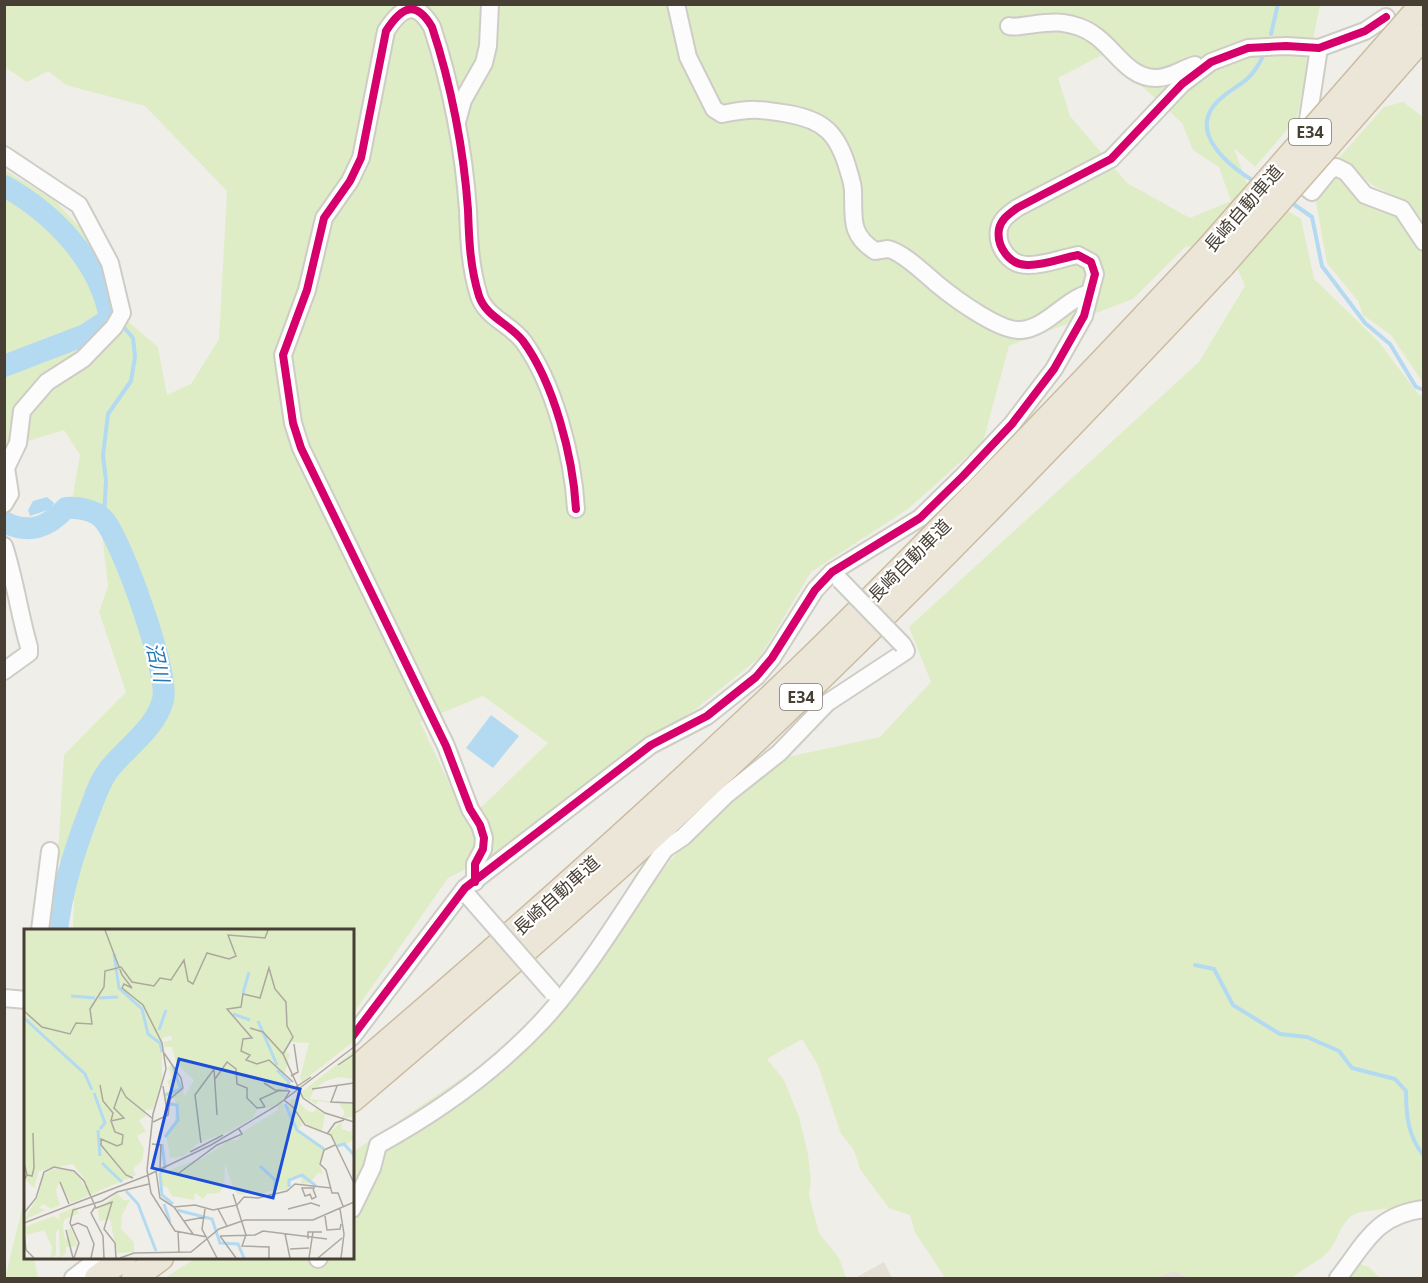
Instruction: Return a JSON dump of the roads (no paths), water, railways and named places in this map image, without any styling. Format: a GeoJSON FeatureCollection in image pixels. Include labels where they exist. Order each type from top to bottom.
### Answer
{"type":"FeatureCollection","features":[{"type":"Feature","properties":{"kind":"highway","name":"長崎自動車道"},"geometry":{"type":"LineString","coordinates":[[354,1070],[588,866],[794,674],[1215,258],[1417,9]]}},
{"type":"Feature","properties":{"kind":"highway","name":"長崎自動車道"},"geometry":{"type":"LineString","coordinates":[[354,1098],[604,882],[801,697],[1021,478],[1215,258],[1424,36]]}},
{"type":"Feature","properties":{"kind":"highway"},"geometry":{"type":"LineString","coordinates":[[96,1264],[116,1259]]}},
{"type":"Feature","properties":{"kind":"highway"},"geometry":{"type":"LineString","coordinates":[[134,1278],[158,1259]]}},
{"type":"Feature","properties":{"kind":"street"},"geometry":{"type":"LineString","coordinates":[[457,122],[463,100],[484,63],[488,46],[490,4]]}},
{"type":"Feature","properties":{"kind":"street"},"geometry":{"type":"LineString","coordinates":[[676,4],[688,57],[714,109],[722,114],[747,108],[769,108],[800,115],[819,121],[834,137],[844,156],[854,190],[853,222],[862,243],[874,252],[888,249],[904,258],[944,290],[1003,328],[1022,330],[1048,317],[1076,296],[1090,293]]}},
{"type":"Feature","properties":{"kind":"street"},"geometry":{"type":"LineString","coordinates":[[470,889],[475,864],[483,849],[484,838],[480,825],[470,809],[446,746],[301,448],[293,423],[283,355],[307,290],[324,218],[350,181],[361,158],[386,31],[394,19],[404,12],[418,9],[432,27],[457,122],[468,210],[471,263],[478,291],[485,308],[522,340],[547,384],[574,481],[576,508]]}},
{"type":"Feature","properties":{"kind":"street"},"geometry":{"type":"LineString","coordinates":[[1009,26],[1014,29],[1049,21],[1076,26],[1094,34],[1138,74],[1154,78],[1172,76],[1192,66],[1211,62],[1248,48],[1286,46],[1320,48],[1365,31],[1383,11],[1424,53]]}},
{"type":"Feature","properties":{"kind":"street"},"geometry":{"type":"LineString","coordinates":[[1320,48],[1306,126],[1273,162],[1312,192],[1329,171],[1336,167],[1346,172],[1365,195],[1402,209],[1424,242]]}},
{"type":"Feature","properties":{"kind":"street"},"geometry":{"type":"LineString","coordinates":[[354,1034],[470,889],[651,745],[706,716],[756,677],[772,658],[815,590],[920,518],[1012,424],[1054,369],[1084,316],[1095,274],[1090,262],[1078,255],[1029,266],[1015,263],[1008,258],[1000,239],[999,229],[1004,218],[1017,208],[1111,159],[1182,84],[1211,62]]}},
{"type":"Feature","properties":{"kind":"street"},"geometry":{"type":"LineString","coordinates":[[4,155],[79,205],[111,263],[122,313],[114,327],[83,359],[47,382],[22,411],[18,443],[6,468],[10,494],[4,504]]}},
{"type":"Feature","properties":{"kind":"street"},"geometry":{"type":"LineString","coordinates":[[4,546],[11,567],[17,608],[29,653],[4,671]]}},
{"type":"Feature","properties":{"kind":"street"},"geometry":{"type":"LineString","coordinates":[[354,1205],[372,1168],[378,1145],[423,1121],[476,1083],[543,1020],[556,996],[665,849],[683,837],[726,795],[779,753],[827,703],[906,651],[903,645],[836,576]]}},
{"type":"Feature","properties":{"kind":"street"},"geometry":{"type":"LineString","coordinates":[[4,595],[17,608]]}},
{"type":"Feature","properties":{"kind":"street"},"geometry":{"type":"LineString","coordinates":[[40,929],[50,851]]}},
{"type":"Feature","properties":{"kind":"street"},"geometry":{"type":"LineString","coordinates":[[470,889],[556,996]]}},
{"type":"Feature","properties":{"kind":"street"},"geometry":{"type":"LineString","coordinates":[[4,998],[24,1000]]}},
{"type":"Feature","properties":{"kind":"street"},"geometry":{"type":"LineString","coordinates":[[1338,1278],[1366,1237],[1380,1226],[1408,1213],[1424,1209]]}},
{"type":"Feature","properties":{"kind":"street"},"geometry":{"type":"LineString","coordinates":[[73,1278],[96,1264]]}},
{"type":"Feature","properties":{"kind":"water"},"geometry":{"type":"Polygon","coordinates":[[[47,497],[54,503],[51,509],[30,516],[28,510],[33,501],[47,497]]]}},
{"type":"Feature","properties":{"kind":"water"},"geometry":{"type":"Polygon","coordinates":[[[491,715],[519,736],[493,768],[466,748],[491,715]]]}},
{"type":"Feature","properties":{"kind":"waterway"},"geometry":{"type":"LineString","coordinates":[[1271,34],[1278,4]]}},
{"type":"Feature","properties":{"kind":"waterway"},"geometry":{"type":"LineString","coordinates":[[1257,183],[1235,168],[1215,148],[1209,136],[1207,124],[1210,112],[1219,100],[1247,79],[1262,58]]}},
{"type":"Feature","properties":{"kind":"waterway","name":"沼川"},"geometry":{"type":"LineString","coordinates":[[4,186],[40,210],[72,241],[97,278],[110,319],[85,335],[4,366]]}},
{"type":"Feature","properties":{"kind":"waterway"},"geometry":{"type":"LineString","coordinates":[[1289,201],[1312,217],[1322,266],[1365,323],[1390,344],[1416,387],[1424,390]]}},
{"type":"Feature","properties":{"kind":"waterway"},"geometry":{"type":"LineString","coordinates":[[104,518],[106,480],[103,456],[108,414],[131,381],[135,357],[133,338],[122,325]]}},
{"type":"Feature","properties":{"kind":"waterway","name":"沼川"},"geometry":{"type":"LineString","coordinates":[[4,522],[22,528],[38,527],[52,520],[66,508],[92,512],[104,520],[122,553],[143,608],[163,686],[163,700],[154,720],[111,767],[98,788],[69,870],[57,929]]}},
{"type":"Feature","properties":{"kind":"waterway"},"geometry":{"type":"LineString","coordinates":[[1195,965],[1214,969],[1233,1005],[1280,1034],[1307,1037],[1339,1051],[1352,1068],[1395,1079],[1406,1091],[1411,1133],[1424,1156]]}}]}
